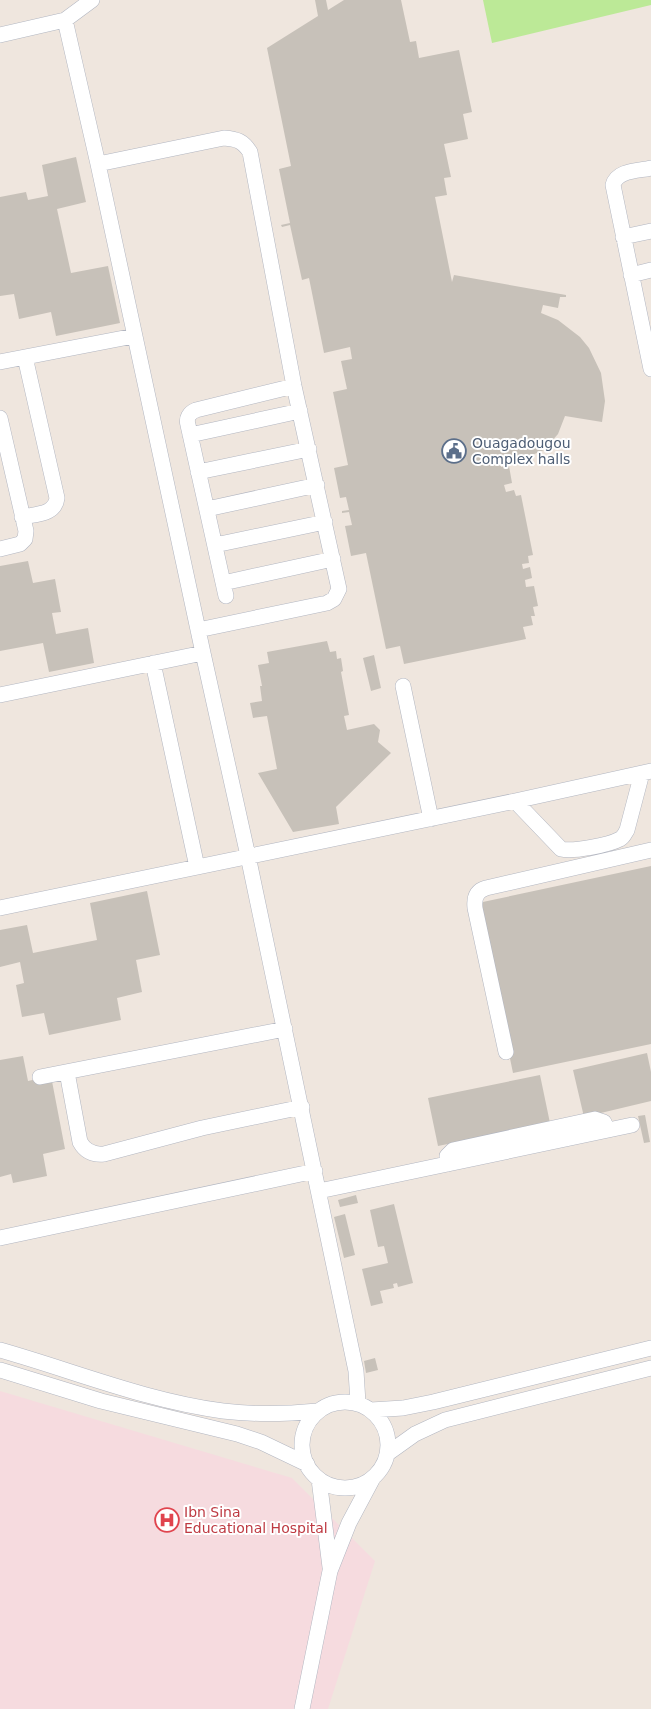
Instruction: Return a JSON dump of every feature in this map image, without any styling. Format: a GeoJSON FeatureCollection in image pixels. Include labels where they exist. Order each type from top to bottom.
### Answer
{"type":"FeatureCollection","features":[{"type":"Feature","properties":{"kind":"street"},"geometry":{"type":"LineString","coordinates":[[0,35],[65,20],[92,0]]}},
{"type":"Feature","properties":{"kind":"street"},"geometry":{"type":"LineString","coordinates":[[65,20],[248,856],[356,1372],[365,1407],[384,1425],[388,1444],[384,1463],[372,1478],[349,1523],[330,1571],[302,1709]]}},
{"type":"Feature","properties":{"kind":"street"},"geometry":{"type":"LineString","coordinates":[[98,164],[224,138],[236,139],[246,145],[250,152],[294,386],[339,586],[338,593],[331,601],[198,630]]}},
{"type":"Feature","properties":{"kind":"street"},"geometry":{"type":"LineString","coordinates":[[651,168],[622,174],[614,180],[614,191],[631,275],[645,309],[651,369]]}},
{"type":"Feature","properties":{"kind":"street"},"geometry":{"type":"LineString","coordinates":[[623,237],[651,231]]}},
{"type":"Feature","properties":{"kind":"street"},"geometry":{"type":"LineString","coordinates":[[631,275],[651,270]]}},
{"type":"Feature","properties":{"kind":"street"},"geometry":{"type":"LineString","coordinates":[[0,362],[134,336]]}},
{"type":"Feature","properties":{"kind":"street"},"geometry":{"type":"LineString","coordinates":[[22,517],[50,511],[56,505],[57,498],[25,357]]}},
{"type":"Feature","properties":{"kind":"street"},"geometry":{"type":"LineString","coordinates":[[294,386],[196,410],[189,414],[190,434],[198,472],[225,589],[333,559]]}},
{"type":"Feature","properties":{"kind":"street"},"geometry":{"type":"LineString","coordinates":[[190,434],[300,411]]}},
{"type":"Feature","properties":{"kind":"street"},"geometry":{"type":"LineString","coordinates":[[0,418],[26,531],[25,539],[20,544],[0,549]]}},
{"type":"Feature","properties":{"kind":"street"},"geometry":{"type":"LineString","coordinates":[[198,472],[308,449]]}},
{"type":"Feature","properties":{"kind":"street"},"geometry":{"type":"LineString","coordinates":[[207,509],[317,486]]}},
{"type":"Feature","properties":{"kind":"street"},"geometry":{"type":"LineString","coordinates":[[215,545],[325,522]]}},
{"type":"Feature","properties":{"kind":"street"},"geometry":{"type":"LineString","coordinates":[[0,695],[203,653]]}},
{"type":"Feature","properties":{"kind":"street"},"geometry":{"type":"LineString","coordinates":[[154,663],[197,867]]}},
{"type":"Feature","properties":{"kind":"street"},"geometry":{"type":"LineString","coordinates":[[403,686],[431,819]]}},
{"type":"Feature","properties":{"kind":"street"},"geometry":{"type":"LineString","coordinates":[[0,908],[431,819],[647,772]]}},
{"type":"Feature","properties":{"kind":"street"},"geometry":{"type":"LineString","coordinates":[[515,801],[561,849],[568,850],[598,845],[619,840],[624,836],[647,772]]}},
{"type":"Feature","properties":{"kind":"street"},"geometry":{"type":"LineString","coordinates":[[598,845],[601,862]]}},
{"type":"Feature","properties":{"kind":"street"},"geometry":{"type":"LineString","coordinates":[[506,1052],[475,908],[476,896],[482,889],[651,850]]}},
{"type":"Feature","properties":{"kind":"street"},"geometry":{"type":"LineString","coordinates":[[40,1077],[285,1029]]}},
{"type":"Feature","properties":{"kind":"street"},"geometry":{"type":"LineString","coordinates":[[67,1072],[80,1142],[86,1150],[94,1154],[104,1154],[202,1128],[302,1107]]}},
{"type":"Feature","properties":{"kind":"street"},"geometry":{"type":"LineString","coordinates":[[319,1191],[632,1125]]}},
{"type":"Feature","properties":{"kind":"street"},"geometry":{"type":"LineString","coordinates":[[0,1238],[315,1171]]}},
{"type":"Feature","properties":{"kind":"street"},"geometry":{"type":"LineString","coordinates":[[0,1350],[141,1393],[200,1408],[271,1414],[318,1411],[333,1403],[350,1402],[365,1407],[403,1408],[651,1348]]}},
{"type":"Feature","properties":{"kind":"street"},"geometry":{"type":"LineString","coordinates":[[387,1454],[415,1434],[445,1420],[651,1368]]}},
{"type":"Feature","properties":{"kind":"street"},"geometry":{"type":"LineString","coordinates":[[0,1370],[101,1401],[237,1434],[269,1445],[307,1464]]}},
{"type":"Feature","properties":{"kind":"street"},"geometry":{"type":"LineString","coordinates":[[318,1411],[306,1427],[302,1446],[307,1464],[319,1479],[336,1487],[346,1488],[365,1483],[372,1478]]}},
{"type":"Feature","properties":{"kind":"street"},"geometry":{"type":"LineString","coordinates":[[319,1479],[330,1571]]}},
{"type":"Feature","properties":{"kind":"shaded area","name":"Ibn Sina Educational Hospital"},"geometry":{"type":"Polygon","coordinates":[[[0,1391],[292,1478],[375,1561],[328,1709],[0,1709],[0,1391]]]}},
{"type":"Feature","properties":{"kind":"green space"},"geometry":{"type":"Polygon","coordinates":[[[483,0],[651,0],[651,5],[492,43],[483,0]]]}},
{"type":"Feature","properties":{"kind":"building"},"geometry":{"type":"Polygon","coordinates":[[[315,0],[326,0],[328,10],[344,0],[401,0],[410,42],[416,41],[419,58],[459,50],[472,112],[463,114],[468,139],[444,144],[451,177],[444,178],[447,195],[435,197],[452,282],[454,275],[566,295],[566,297],[560,297],[558,308],[543,305],[541,313],[558,320],[580,337],[589,348],[601,373],[605,401],[602,422],[565,416],[558,434],[544,450],[525,458],[500,458],[501,467],[509,466],[512,483],[504,485],[506,492],[514,490],[516,496],[521,495],[533,555],[528,556],[529,563],[522,564],[523,569],[530,567],[532,578],[525,580],[526,587],[534,586],[538,606],[533,607],[535,616],[531,616],[533,625],[523,627],[526,639],[404,664],[400,646],[386,649],[366,553],[351,556],[345,526],[352,525],[349,512],[342,513],[342,511],[349,510],[346,497],[340,498],[334,468],[348,465],[333,392],[347,389],[341,361],[352,359],[350,347],[324,353],[309,278],[302,280],[290,225],[282,227],[281,225],[290,223],[279,169],[291,166],[267,48],[318,16],[315,0]]]}},
{"type":"Feature","properties":{"kind":"building"},"geometry":{"type":"Polygon","coordinates":[[[76,157],[86,202],[57,209],[71,273],[108,266],[120,323],[56,336],[51,312],[19,319],[14,294],[0,296],[0,197],[26,192],[28,200],[48,196],[42,165],[76,157]]]}},
{"type":"Feature","properties":{"kind":"building"},"geometry":{"type":"Polygon","coordinates":[[[28,561],[33,583],[55,579],[61,612],[52,613],[56,634],[88,628],[94,663],[49,672],[43,643],[0,651],[0,566],[28,561]]]}},
{"type":"Feature","properties":{"kind":"building"},"geometry":{"type":"Polygon","coordinates":[[[327,641],[330,652],[336,651],[337,659],[341,658],[343,671],[341,672],[349,715],[344,716],[347,730],[374,724],[380,730],[378,742],[391,753],[336,807],[339,824],[293,832],[258,773],[277,769],[267,716],[253,718],[250,703],[262,701],[260,686],[262,686],[258,665],[269,663],[267,652],[327,641]]]}},
{"type":"Feature","properties":{"kind":"building"},"geometry":{"type":"Polygon","coordinates":[[[374,655],[381,688],[371,691],[363,658],[374,655]]]}},
{"type":"Feature","properties":{"kind":"building"},"geometry":{"type":"Polygon","coordinates":[[[651,866],[651,1044],[513,1073],[478,903],[651,866]]]}},
{"type":"Feature","properties":{"kind":"building"},"geometry":{"type":"Polygon","coordinates":[[[147,891],[160,955],[136,960],[142,992],[117,998],[121,1020],[49,1035],[44,1013],[22,1017],[16,985],[24,983],[20,962],[0,967],[0,930],[27,925],[33,953],[97,940],[90,903],[147,891]]]}},
{"type":"Feature","properties":{"kind":"building"},"geometry":{"type":"Polygon","coordinates":[[[647,1053],[651,1072],[651,1101],[584,1117],[573,1070],[647,1053]]]}},
{"type":"Feature","properties":{"kind":"building"},"geometry":{"type":"Polygon","coordinates":[[[23,1056],[28,1081],[51,1076],[65,1149],[43,1154],[47,1176],[13,1183],[11,1174],[0,1177],[0,1060],[23,1056]]]}},
{"type":"Feature","properties":{"kind":"building"},"geometry":{"type":"Polygon","coordinates":[[[540,1075],[550,1123],[438,1146],[428,1098],[540,1075]]]}},
{"type":"Feature","properties":{"kind":"building"},"geometry":{"type":"Polygon","coordinates":[[[645,1115],[650,1142],[644,1143],[638,1116],[645,1115]]]}},
{"type":"Feature","properties":{"kind":"building"},"geometry":{"type":"Polygon","coordinates":[[[356,1195],[358,1203],[340,1207],[338,1200],[356,1195]]]}},
{"type":"Feature","properties":{"kind":"building"},"geometry":{"type":"Polygon","coordinates":[[[394,1204],[413,1283],[398,1287],[397,1283],[393,1284],[394,1288],[380,1291],[383,1303],[371,1306],[362,1269],[388,1263],[384,1246],[378,1247],[370,1210],[394,1204]]]}},
{"type":"Feature","properties":{"kind":"building"},"geometry":{"type":"Polygon","coordinates":[[[345,1214],[355,1255],[344,1258],[334,1217],[345,1214]]]}},
{"type":"Feature","properties":{"kind":"building"},"geometry":{"type":"Polygon","coordinates":[[[375,1358],[378,1370],[366,1373],[364,1361],[375,1358]]]}},
{"type":"Feature","properties":{"kind":"place","name":"Ouagadougou Complex halls"},"geometry":{"type":"Point","coordinates":[454,451]}},
{"type":"Feature","properties":{"kind":"place","name":"Ibn Sina Educational Hospital"},"geometry":{"type":"Point","coordinates":[167,1520]}}]}
